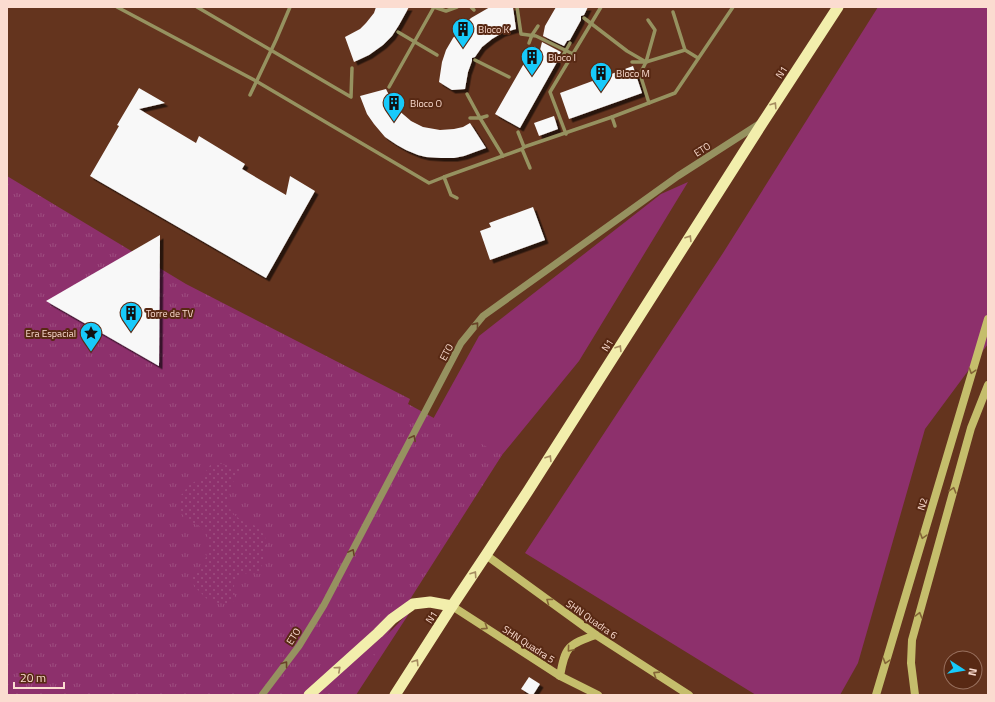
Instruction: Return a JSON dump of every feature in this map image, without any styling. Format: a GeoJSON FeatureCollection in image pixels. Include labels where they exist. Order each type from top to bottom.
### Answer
{"type":"FeatureCollection","features":[{"type":"Feature","properties":{"kind":"highway","name":"N1"},"geometry":{"type":"LineString","coordinates":[[395,695],[838,7]]}},
{"type":"Feature","properties":{"kind":"highway"},"geometry":{"type":"LineString","coordinates":[[309,695],[392,619],[413,604],[430,602],[452,606]]}},
{"type":"Feature","properties":{"kind":"main road","name":"N2"},"geometry":{"type":"LineString","coordinates":[[876,695],[988,319]]}},
{"type":"Feature","properties":{"kind":"main road"},"geometry":{"type":"LineString","coordinates":[[914,695],[911,663],[912,640],[971,428],[988,385]]}},
{"type":"Feature","properties":{"kind":"main road","name":"SHN Quadra 6"},"geometry":{"type":"LineString","coordinates":[[486,555],[596,635],[689,695]]}},
{"type":"Feature","properties":{"kind":"main road","name":"SHN Quadra 5"},"geometry":{"type":"LineString","coordinates":[[452,606],[560,676],[598,695]]}},
{"type":"Feature","properties":{"kind":"main road"},"geometry":{"type":"LineString","coordinates":[[560,676],[563,660],[571,646],[580,640],[596,635]]}},
{"type":"Feature","properties":{"kind":"street"},"geometry":{"type":"LineString","coordinates":[[117,7],[256,81],[429,183],[675,93],[733,7]]}},
{"type":"Feature","properties":{"kind":"street"},"geometry":{"type":"LineString","coordinates":[[198,7],[351,97],[352,68]]}},
{"type":"Feature","properties":{"kind":"street"},"geometry":{"type":"LineString","coordinates":[[250,95],[290,7]]}},
{"type":"Feature","properties":{"kind":"street"},"geometry":{"type":"LineString","coordinates":[[389,87],[434,7],[446,11],[457,7]]}},
{"type":"Feature","properties":{"kind":"street"},"geometry":{"type":"LineString","coordinates":[[517,7],[521,34],[536,36],[573,54]]}},
{"type":"Feature","properties":{"kind":"street"},"geometry":{"type":"LineString","coordinates":[[566,134],[550,92],[601,7]]}},
{"type":"Feature","properties":{"kind":"street"},"geometry":{"type":"LineString","coordinates":[[673,12],[685,50],[698,58]]}},
{"type":"Feature","properties":{"kind":"street"},"geometry":{"type":"LineString","coordinates":[[584,18],[627,51],[646,62]]}},
{"type":"Feature","properties":{"kind":"street"},"geometry":{"type":"LineString","coordinates":[[648,20],[655,30],[646,62],[640,74],[649,103]]}},
{"type":"Feature","properties":{"kind":"street"},"geometry":{"type":"LineString","coordinates":[[529,43],[538,26]]}},
{"type":"Feature","properties":{"kind":"street"},"geometry":{"type":"LineString","coordinates":[[398,32],[437,55]]}},
{"type":"Feature","properties":{"kind":"street"},"geometry":{"type":"LineString","coordinates":[[560,61],[570,43]]}},
{"type":"Feature","properties":{"kind":"street"},"geometry":{"type":"LineString","coordinates":[[632,62],[646,62],[685,50]]}},
{"type":"Feature","properties":{"kind":"street"},"geometry":{"type":"LineString","coordinates":[[475,60],[509,77]]}},
{"type":"Feature","properties":{"kind":"street"},"geometry":{"type":"LineString","coordinates":[[467,94],[503,156]]}},
{"type":"Feature","properties":{"kind":"street"},"geometry":{"type":"LineString","coordinates":[[470,118],[487,116]]}},
{"type":"Feature","properties":{"kind":"street"},"geometry":{"type":"LineString","coordinates":[[612,117],[615,126]]}},
{"type":"Feature","properties":{"kind":"street","name":"ETO"},"geometry":{"type":"LineString","coordinates":[[262,695],[299,646],[324,605],[461,343],[483,316],[678,176],[763,122]]}},
{"type":"Feature","properties":{"kind":"street"},"geometry":{"type":"LineString","coordinates":[[518,132],[530,168]]}},
{"type":"Feature","properties":{"kind":"street"},"geometry":{"type":"LineString","coordinates":[[444,177],[451,195],[457,198]]}},
{"type":"Feature","properties":{"kind":"green space"},"geometry":{"type":"Polygon","coordinates":[[[878,7],[988,7],[988,344],[925,429],[858,663],[840,695],[756,695],[525,553],[723,253],[878,7]]]}},
{"type":"Feature","properties":{"kind":"green space","name":"Torre de TV"},"geometry":{"type":"Polygon","coordinates":[[[7,176],[186,284],[410,399],[408,404],[502,455],[349,695],[7,695],[7,176]]]}},
{"type":"Feature","properties":{"kind":"green space"},"geometry":{"type":"Polygon","coordinates":[[[688,182],[579,361],[502,455],[461,512],[273,695],[422,439],[479,336],[661,194],[688,182]]]}},
{"type":"Feature","properties":{"kind":"green space"},"geometry":{"type":"Polygon","coordinates":[[[211,464],[222,464],[241,469],[233,482],[228,497],[231,512],[242,521],[256,526],[265,536],[266,546],[264,560],[258,574],[246,573],[236,578],[234,587],[235,600],[229,604],[208,600],[194,586],[192,580],[195,572],[201,567],[206,557],[208,546],[207,533],[199,526],[184,518],[180,509],[181,496],[188,486],[202,477],[211,464]]]}},
{"type":"Feature","properties":{"kind":"green space"},"geometry":{"type":"Polygon","coordinates":[[[412,609],[356,695],[324,695],[361,662],[412,609]]]}},
{"type":"Feature","properties":{"kind":"building"},"geometry":{"type":"Polygon","coordinates":[[[376,7],[409,7],[392,36],[383,45],[369,55],[354,62],[345,37],[360,29],[374,13],[376,7]]]}},
{"type":"Feature","properties":{"kind":"building","name":"Bloco K"},"geometry":{"type":"Polygon","coordinates":[[[490,7],[513,7],[516,29],[502,33],[482,47],[475,57],[472,58],[465,89],[452,90],[439,82],[442,62],[446,50],[453,38],[471,18],[490,7]]]}},
{"type":"Feature","properties":{"kind":"building"},"geometry":{"type":"Polygon","coordinates":[[[556,7],[588,7],[584,15],[581,16],[581,20],[570,40],[567,41],[564,46],[543,36],[545,26],[556,7]]]}},
{"type":"Feature","properties":{"kind":"building","name":"Bloco I"},"geometry":{"type":"Polygon","coordinates":[[[542,42],[561,52],[557,62],[520,128],[495,114],[534,46],[540,50],[542,42]]]}},
{"type":"Feature","properties":{"kind":"building","name":"Bloco M"},"geometry":{"type":"Polygon","coordinates":[[[633,66],[642,93],[569,119],[560,93],[633,66]]]}},
{"type":"Feature","properties":{"kind":"building"},"geometry":{"type":"Polygon","coordinates":[[[139,88],[165,103],[139,109],[196,143],[199,136],[245,164],[242,169],[286,195],[290,176],[315,191],[266,278],[90,176],[119,126],[117,125],[139,88]]]}},
{"type":"Feature","properties":{"kind":"building","name":"Bloco O"},"geometry":{"type":"Polygon","coordinates":[[[386,89],[397,109],[411,121],[423,127],[440,130],[463,127],[470,123],[486,148],[464,156],[441,158],[418,155],[397,145],[385,137],[374,124],[367,114],[360,96],[386,89]]]}},
{"type":"Feature","properties":{"kind":"building"},"geometry":{"type":"Polygon","coordinates":[[[554,116],[558,129],[539,136],[534,123],[554,116]]]}},
{"type":"Feature","properties":{"kind":"building"},"geometry":{"type":"Polygon","coordinates":[[[533,207],[545,240],[490,260],[480,231],[491,227],[489,223],[533,207]]]}},
{"type":"Feature","properties":{"kind":"building","name":"Torre de TV"},"geometry":{"type":"Polygon","coordinates":[[[160,235],[159,366],[46,301],[160,235]]]}},
{"type":"Feature","properties":{"kind":"building"},"geometry":{"type":"Polygon","coordinates":[[[529,677],[540,684],[533,695],[521,689],[529,677]]]}},
{"type":"Feature","properties":{"kind":"place","name":"Bloco K"},"geometry":{"type":"Point","coordinates":[463,48]}},
{"type":"Feature","properties":{"kind":"place","name":"Bloco I"},"geometry":{"type":"Point","coordinates":[532,76]}},
{"type":"Feature","properties":{"kind":"place","name":"Bloco M"},"geometry":{"type":"Point","coordinates":[601,92]}},
{"type":"Feature","properties":{"kind":"place","name":"Bloco O"},"geometry":{"type":"Point","coordinates":[394,122]}},
{"type":"Feature","properties":{"kind":"place","name":"Torre de TV"},"geometry":{"type":"Point","coordinates":[131,332]}},
{"type":"Feature","properties":{"kind":"place","name":"Era Espacial"},"geometry":{"type":"Point","coordinates":[91,352]}}]}
